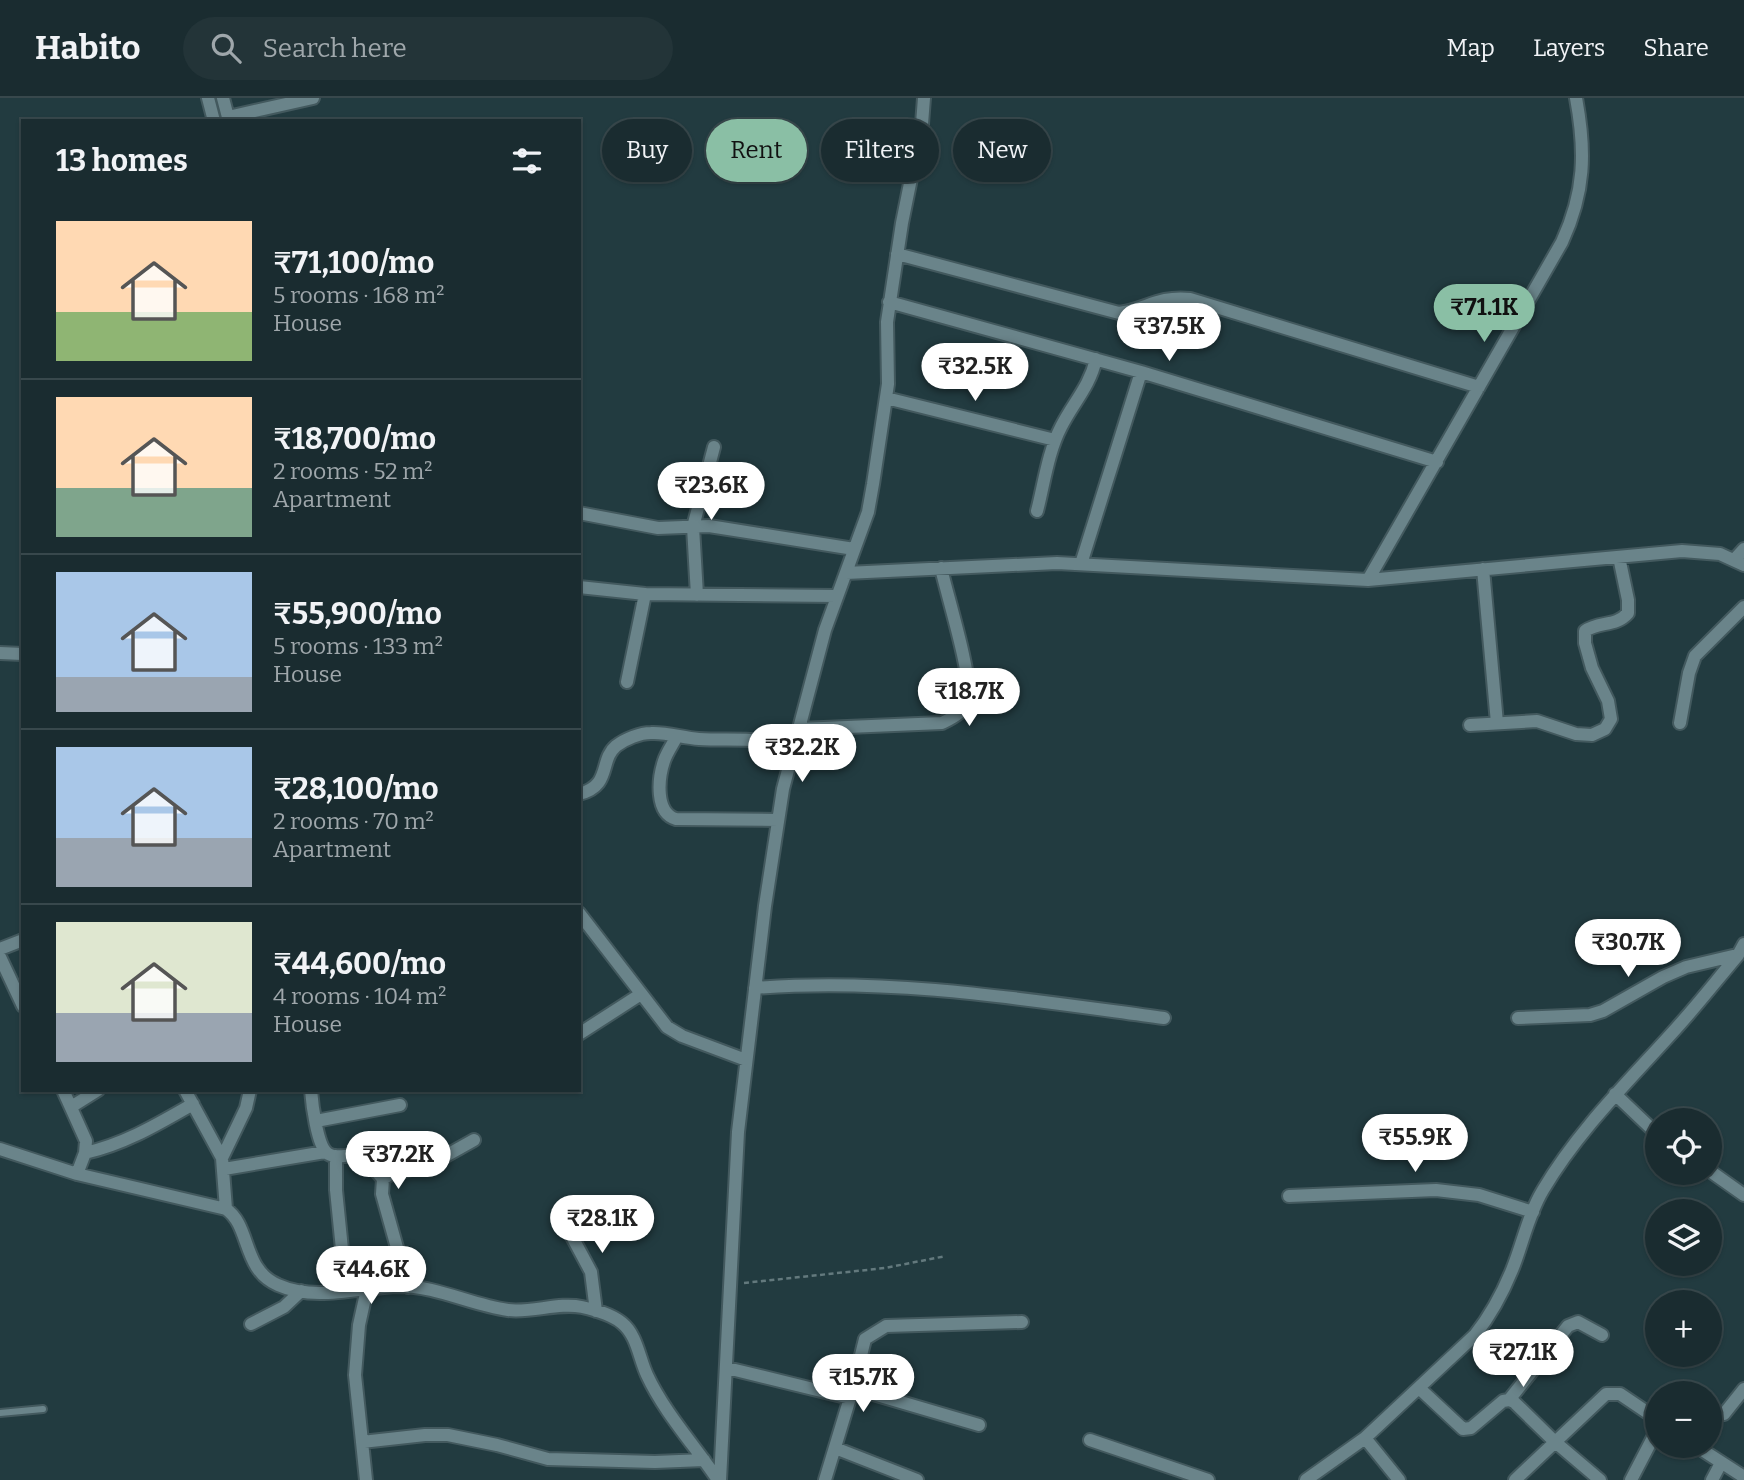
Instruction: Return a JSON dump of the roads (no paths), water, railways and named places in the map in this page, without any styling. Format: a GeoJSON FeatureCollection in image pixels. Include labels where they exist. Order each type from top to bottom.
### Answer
{"type":"FeatureCollection","features":[{"type":"Feature","properties":{"kind":"street"},"geometry":{"type":"LineString","coordinates":[[208,98],[213,119]]}},
{"type":"Feature","properties":{"kind":"street"},"geometry":{"type":"LineString","coordinates":[[223,98],[229,119],[313,98]]}},
{"type":"Feature","properties":{"kind":"street"},"geometry":{"type":"LineString","coordinates":[[719,1480],[738,1132],[778,820],[783,789],[825,630],[870,503],[886,398],[887,322],[922,124],[924,98]]}},
{"type":"Feature","properties":{"kind":"street"},"geometry":{"type":"LineString","coordinates":[[1368,580],[1562,242],[1574,215],[1580,192],[1581,158],[1581,127],[1576,98]]}},
{"type":"Feature","properties":{"kind":"street"},"geometry":{"type":"LineString","coordinates":[[897,254],[1119,313],[1135,311],[1151,302],[1170,297],[1190,299],[1479,387]]}},
{"type":"Feature","properties":{"kind":"street"},"geometry":{"type":"LineString","coordinates":[[890,302],[1141,372],[1437,462]]}},
{"type":"Feature","properties":{"kind":"street"},"geometry":{"type":"LineString","coordinates":[[1037,511],[1055,440],[1061,425],[1086,388],[1096,359]]}},
{"type":"Feature","properties":{"kind":"street"},"geometry":{"type":"LineString","coordinates":[[1081,564],[1141,372]]}},
{"type":"Feature","properties":{"kind":"street"},"geometry":{"type":"LineString","coordinates":[[886,398],[1055,440]]}},
{"type":"Feature","properties":{"kind":"street"},"geometry":{"type":"LineString","coordinates":[[697,595],[694,527],[714,447]]}},
{"type":"Feature","properties":{"kind":"street"},"geometry":{"type":"LineString","coordinates":[[581,513],[658,528],[709,526],[855,548]]}},
{"type":"Feature","properties":{"kind":"street"},"geometry":{"type":"LineString","coordinates":[[846,573],[1056,563],[1368,580],[1696,551],[1720,554],[1739,562],[1744,550]]}},
{"type":"Feature","properties":{"kind":"street"},"geometry":{"type":"LineString","coordinates":[[1470,725],[1537,721],[1576,734],[1592,735],[1605,729],[1611,719],[1608,701],[1592,667],[1585,643],[1585,631],[1593,625],[1622,620],[1628,614],[1628,600],[1619,556]]}},
{"type":"Feature","properties":{"kind":"street"},"geometry":{"type":"LineString","coordinates":[[800,729],[942,723],[960,714],[968,697],[965,669],[941,568]]}},
{"type":"Feature","properties":{"kind":"street"},"geometry":{"type":"LineString","coordinates":[[1483,569],[1497,723]]}},
{"type":"Feature","properties":{"kind":"street"},"geometry":{"type":"LineString","coordinates":[[581,587],[645,594],[837,596]]}},
{"type":"Feature","properties":{"kind":"street"},"geometry":{"type":"LineString","coordinates":[[627,682],[645,594]]}},
{"type":"Feature","properties":{"kind":"street"},"geometry":{"type":"LineString","coordinates":[[1680,723],[1689,673],[1695,656],[1744,607]]}},
{"type":"Feature","properties":{"kind":"street"},"geometry":{"type":"LineString","coordinates":[[0,653],[21,654]]}},
{"type":"Feature","properties":{"kind":"street"},"geometry":{"type":"LineString","coordinates":[[581,794],[589,792],[600,782],[613,749],[618,744],[641,734],[708,740],[759,739],[795,749]]}},
{"type":"Feature","properties":{"kind":"street"},"geometry":{"type":"LineString","coordinates":[[677,736],[665,757],[662,769],[660,797],[663,811],[669,817],[778,820]]}},
{"type":"Feature","properties":{"kind":"street"},"geometry":{"type":"LineString","coordinates":[[581,916],[667,1027],[681,1036],[746,1060]]}},
{"type":"Feature","properties":{"kind":"street"},"geometry":{"type":"LineString","coordinates":[[0,949],[21,941]]}},
{"type":"Feature","properties":{"kind":"street"},"geometry":{"type":"LineString","coordinates":[[1518,1018],[1590,1016],[1664,976],[1741,949]]}},
{"type":"Feature","properties":{"kind":"street"},"geometry":{"type":"LineString","coordinates":[[1307,1480],[1365,1438],[1485,1323],[1511,1270],[1542,1192],[1574,1143],[1673,1032],[1741,949]]}},
{"type":"Feature","properties":{"kind":"street"},"geometry":{"type":"LineString","coordinates":[[0,957],[21,999]]}},
{"type":"Feature","properties":{"kind":"street"},"geometry":{"type":"LineString","coordinates":[[755,988],[827,984],[912,988],[999,996],[1164,1018]]}},
{"type":"Feature","properties":{"kind":"street"},"geometry":{"type":"LineString","coordinates":[[581,1033],[641,994]]}},
{"type":"Feature","properties":{"kind":"street"},"geometry":{"type":"LineString","coordinates":[[65,1092],[86,1141],[85,1153],[77,1174]]}},
{"type":"Feature","properties":{"kind":"street"},"geometry":{"type":"LineString","coordinates":[[71,1107],[95,1092]]}},
{"type":"Feature","properties":{"kind":"street"},"geometry":{"type":"LineString","coordinates":[[186,1092],[223,1163],[226,1209]]}},
{"type":"Feature","properties":{"kind":"street"},"geometry":{"type":"LineString","coordinates":[[223,1163],[246,1108],[250,1092]]}},
{"type":"Feature","properties":{"kind":"street"},"geometry":{"type":"LineString","coordinates":[[311,1092],[316,1121],[331,1154],[344,1269]]}},
{"type":"Feature","properties":{"kind":"street"},"geometry":{"type":"LineString","coordinates":[[1615,1094],[1645,1123]]}},
{"type":"Feature","properties":{"kind":"street"},"geometry":{"type":"LineString","coordinates":[[85,1153],[103,1149],[142,1133],[193,1104]]}},
{"type":"Feature","properties":{"kind":"street"},"geometry":{"type":"LineString","coordinates":[[316,1121],[400,1105]]}},
{"type":"Feature","properties":{"kind":"street"},"geometry":{"type":"LineString","coordinates":[[383,1179],[433,1163],[474,1140]]}},
{"type":"Feature","properties":{"kind":"street"},"geometry":{"type":"LineString","coordinates":[[0,1149],[77,1174],[226,1209],[233,1214],[252,1261],[262,1274],[278,1285],[301,1291],[326,1293],[408,1287],[509,1310],[578,1306],[621,1322],[632,1334],[646,1374],[661,1401],[719,1480]]}},
{"type":"Feature","properties":{"kind":"street"},"geometry":{"type":"LineString","coordinates":[[223,1163],[331,1154],[361,1158],[383,1179],[382,1195],[408,1287]]}},
{"type":"Feature","properties":{"kind":"street"},"geometry":{"type":"LineString","coordinates":[[1722,1179],[1744,1195]]}},
{"type":"Feature","properties":{"kind":"street"},"geometry":{"type":"LineString","coordinates":[[1290,1196],[1436,1190],[1479,1195],[1533,1212]]}},
{"type":"Feature","properties":{"kind":"street"},"geometry":{"type":"LineString","coordinates":[[560,1214],[591,1272],[596,1311]]}},
{"type":"Feature","properties":{"kind":"street"},"geometry":{"type":"LineString","coordinates":[[366,1480],[355,1375],[359,1325],[367,1289]]}},
{"type":"Feature","properties":{"kind":"street"},"geometry":{"type":"LineString","coordinates":[[251,1324],[284,1307],[301,1291]]}},
{"type":"Feature","properties":{"kind":"street"},"geometry":{"type":"LineString","coordinates":[[825,1480],[852,1393],[865,1339],[886,1326],[1022,1322]]}},
{"type":"Feature","properties":{"kind":"street"},"geometry":{"type":"LineString","coordinates":[[1419,1388],[1463,1429],[1471,1428],[1503,1401],[1508,1400],[1567,1325],[1578,1322],[1601,1335]]}},
{"type":"Feature","properties":{"kind":"street"},"geometry":{"type":"LineString","coordinates":[[727,1368],[852,1393],[979,1425]]}},
{"type":"Feature","properties":{"kind":"street"},"geometry":{"type":"LineString","coordinates":[[1724,1414],[1744,1389]]}},
{"type":"Feature","properties":{"kind":"street"},"geometry":{"type":"LineString","coordinates":[[1515,1480],[1606,1394],[1619,1394],[1645,1411]]}},
{"type":"Feature","properties":{"kind":"street"},"geometry":{"type":"LineString","coordinates":[[1508,1400],[1554,1441],[1584,1475],[1600,1480]]}},
{"type":"Feature","properties":{"kind":"street"},"geometry":{"type":"LineString","coordinates":[[362,1442],[448,1435],[548,1459],[655,1462],[704,1460]]}},
{"type":"Feature","properties":{"kind":"street"},"geometry":{"type":"LineString","coordinates":[[1365,1438],[1399,1480]]}},
{"type":"Feature","properties":{"kind":"street"},"geometry":{"type":"LineString","coordinates":[[1090,1440],[1208,1480]]}},
{"type":"Feature","properties":{"kind":"street"},"geometry":{"type":"LineString","coordinates":[[835,1448],[917,1480]]}},
{"type":"Feature","properties":{"kind":"street"},"geometry":{"type":"LineString","coordinates":[[1632,1480],[1645,1454]]}},
{"type":"Feature","properties":{"kind":"street"},"geometry":{"type":"LineString","coordinates":[[1714,1458],[1744,1477]]}},
{"type":"Feature","properties":{"kind":"street"},"geometry":{"type":"LineString","coordinates":[[1712,1480],[1721,1463]]}},
{"type":"Feature","properties":{"kind":"lane"},"geometry":{"type":"LineString","coordinates":[[0,1413],[43,1409]]}}]}
